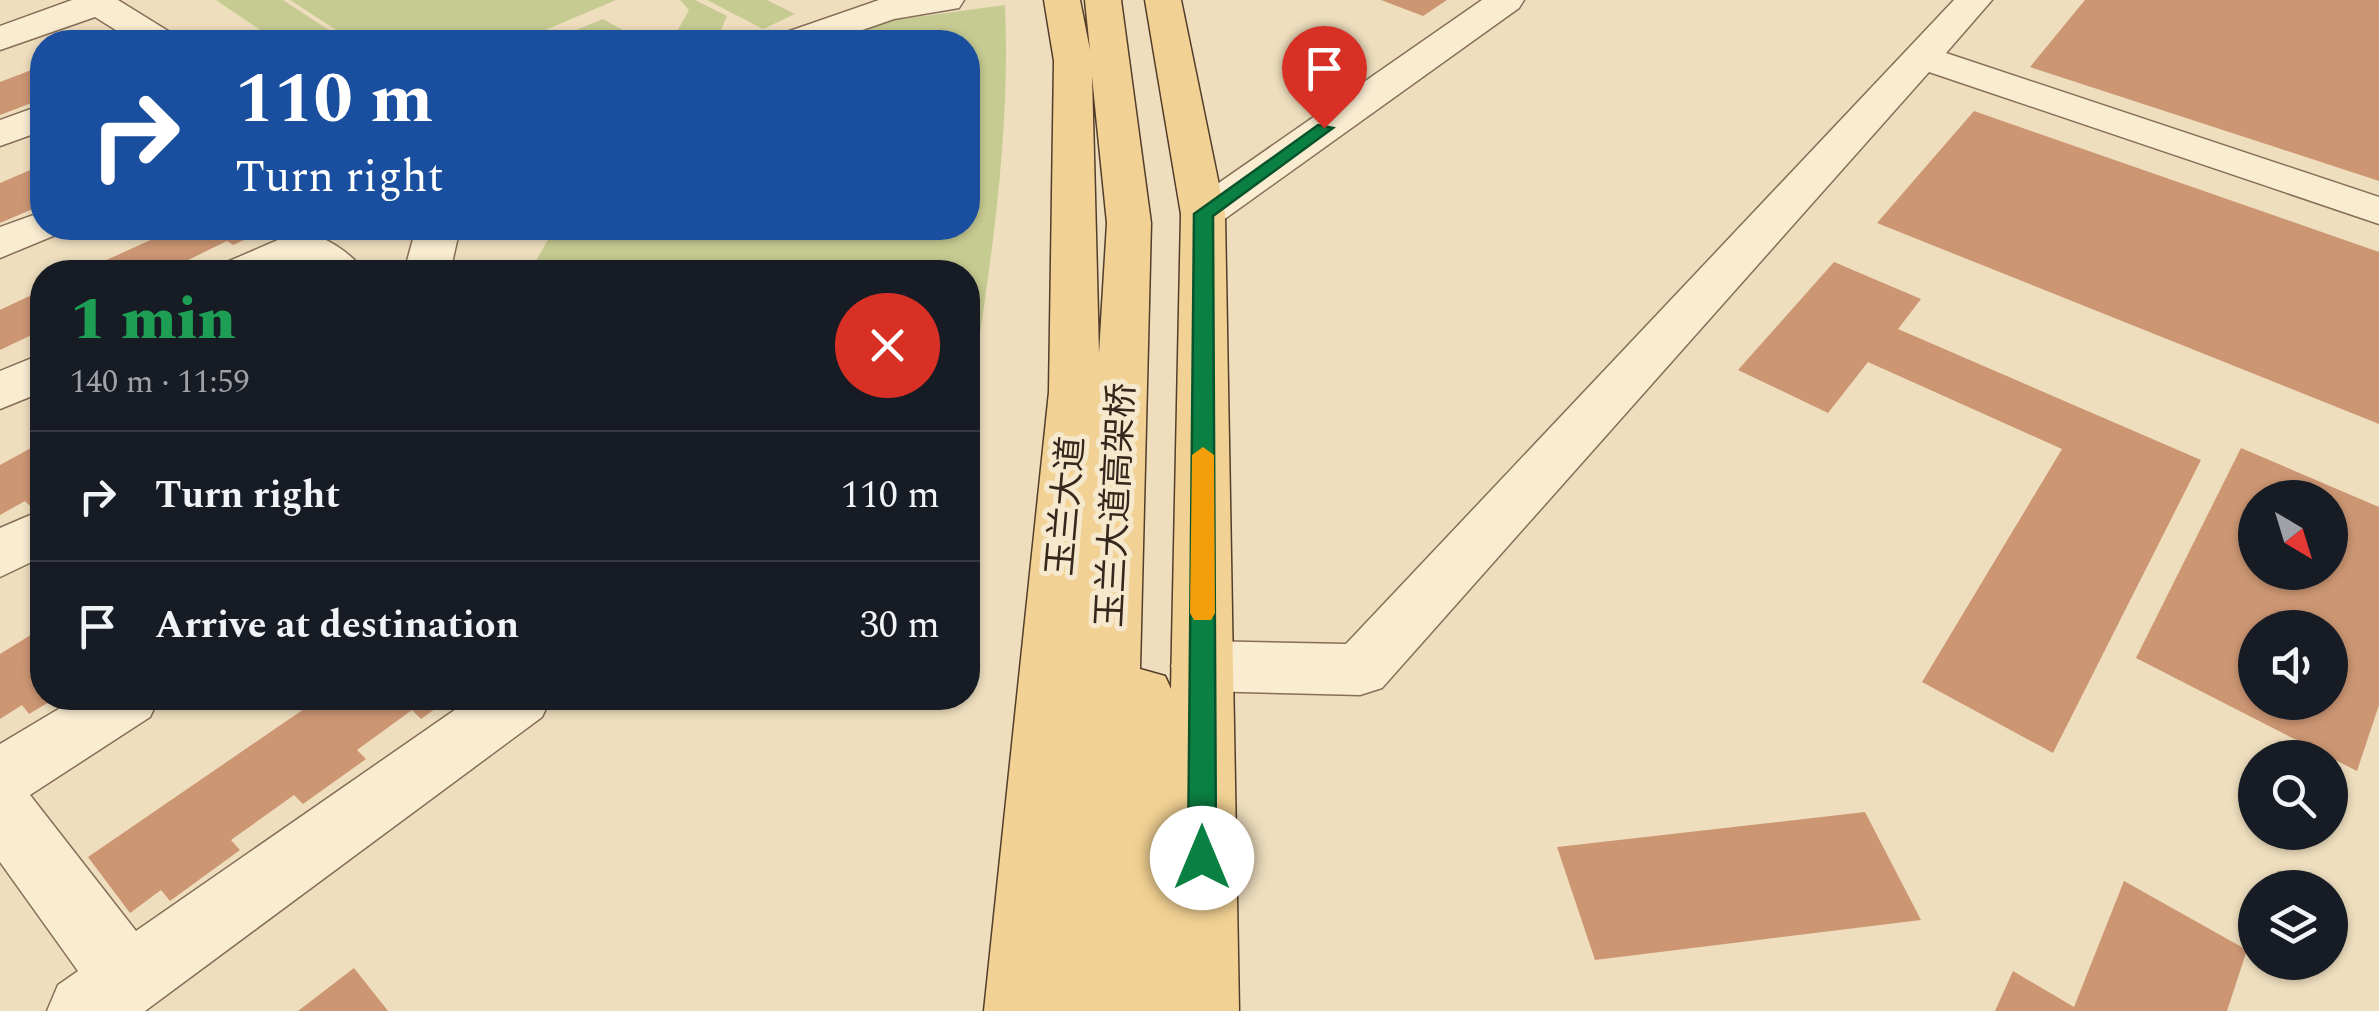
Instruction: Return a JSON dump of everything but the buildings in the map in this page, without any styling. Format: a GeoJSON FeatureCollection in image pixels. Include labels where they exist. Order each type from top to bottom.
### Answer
{"type":"FeatureCollection","features":[{"type":"Feature","properties":{"kind":"main road","name":"玉兰大道"},"geometry":{"type":"LineString","coordinates":[[1021,1011],[1074,392],[1073,61],[1062,0]]}},
{"type":"Feature","properties":{"kind":"main road","name":"玉兰大道高架桥"},"geometry":{"type":"LineString","coordinates":[[1094,1011],[1128,223],[1103,0]]}},
{"type":"Feature","properties":{"kind":"main road","name":"玉兰大道高架桥"},"geometry":{"type":"LineString","coordinates":[[1138,1011],[1143,701],[1161,224],[1148,0]]}},
{"type":"Feature","properties":{"kind":"main road"},"geometry":{"type":"LineString","coordinates":[[1163,0],[1204,214],[1202,1011]]}},
{"type":"Feature","properties":{"kind":"street"},"geometry":{"type":"LineString","coordinates":[[828,30],[887,9],[946,0]]}},
{"type":"Feature","properties":{"kind":"street"},"geometry":{"type":"LineString","coordinates":[[1204,214],[1506,0]]}},
{"type":"Feature","properties":{"kind":"street"},"geometry":{"type":"LineString","coordinates":[[1202,666],[1360,670],[1974,0]]}},
{"type":"Feature","properties":{"kind":"street"},"geometry":{"type":"LineString","coordinates":[[0,39],[95,2],[140,30]]}},
{"type":"Feature","properties":{"kind":"street"},"geometry":{"type":"LineString","coordinates":[[1921,57],[2379,211]]}},
{"type":"Feature","properties":{"kind":"street"},"geometry":{"type":"LineString","coordinates":[[0,134],[30,122]]}},
{"type":"Feature","properties":{"kind":"street"},"geometry":{"type":"LineString","coordinates":[[0,244],[30,230]]}},
{"type":"Feature","properties":{"kind":"street"},"geometry":{"type":"LineString","coordinates":[[268,260],[301,244],[324,260]]}},
{"type":"Feature","properties":{"kind":"street"},"geometry":{"type":"LineString","coordinates":[[0,392],[30,377]]}},
{"type":"Feature","properties":{"kind":"street"},"geometry":{"type":"LineString","coordinates":[[0,555],[30,538]]}},
{"type":"Feature","properties":{"kind":"street"},"geometry":{"type":"LineString","coordinates":[[0,779],[109,710]]}},
{"type":"Feature","properties":{"kind":"street"},"geometry":{"type":"LineString","coordinates":[[0,808],[106,995],[503,710]]}},
{"type":"Feature","properties":{"kind":"green space"},"geometry":{"type":"Polygon","coordinates":[[[216,0],[283,0],[329,30],[260,30],[216,0]]]}},
{"type":"Feature","properties":{"kind":"green space"},"geometry":{"type":"Polygon","coordinates":[[[290,0],[616,0],[545,30],[336,30],[290,0]]]}},
{"type":"Feature","properties":{"kind":"green space"},"geometry":{"type":"Polygon","coordinates":[[[680,0],[695,0],[727,16],[721,30],[678,30],[689,10],[680,0]]]}},
{"type":"Feature","properties":{"kind":"green space"},"geometry":{"type":"Polygon","coordinates":[[[707,0],[767,0],[795,14],[763,29],[707,0]]]}},
{"type":"Feature","properties":{"kind":"green space"},"geometry":{"type":"Polygon","coordinates":[[[1005,5],[1005,107],[980,331],[980,260],[536,260],[548,240],[980,240],[980,30],[868,30],[887,21],[1005,5]]]}},
{"type":"Feature","properties":{"kind":"green space"},"geometry":{"type":"Polygon","coordinates":[[[603,19],[623,30],[576,30],[603,19]]]}},
{"type":"Feature","properties":{"kind":"slow traffic"},"geometry":{"type":"LineString","coordinates":[[1202,613],[1203,455]]}},
{"type":"Feature","properties":{"kind":"route"},"geometry":{"type":"LineString","coordinates":[[1202,858],[1204,214],[1324,128]]}}]}
